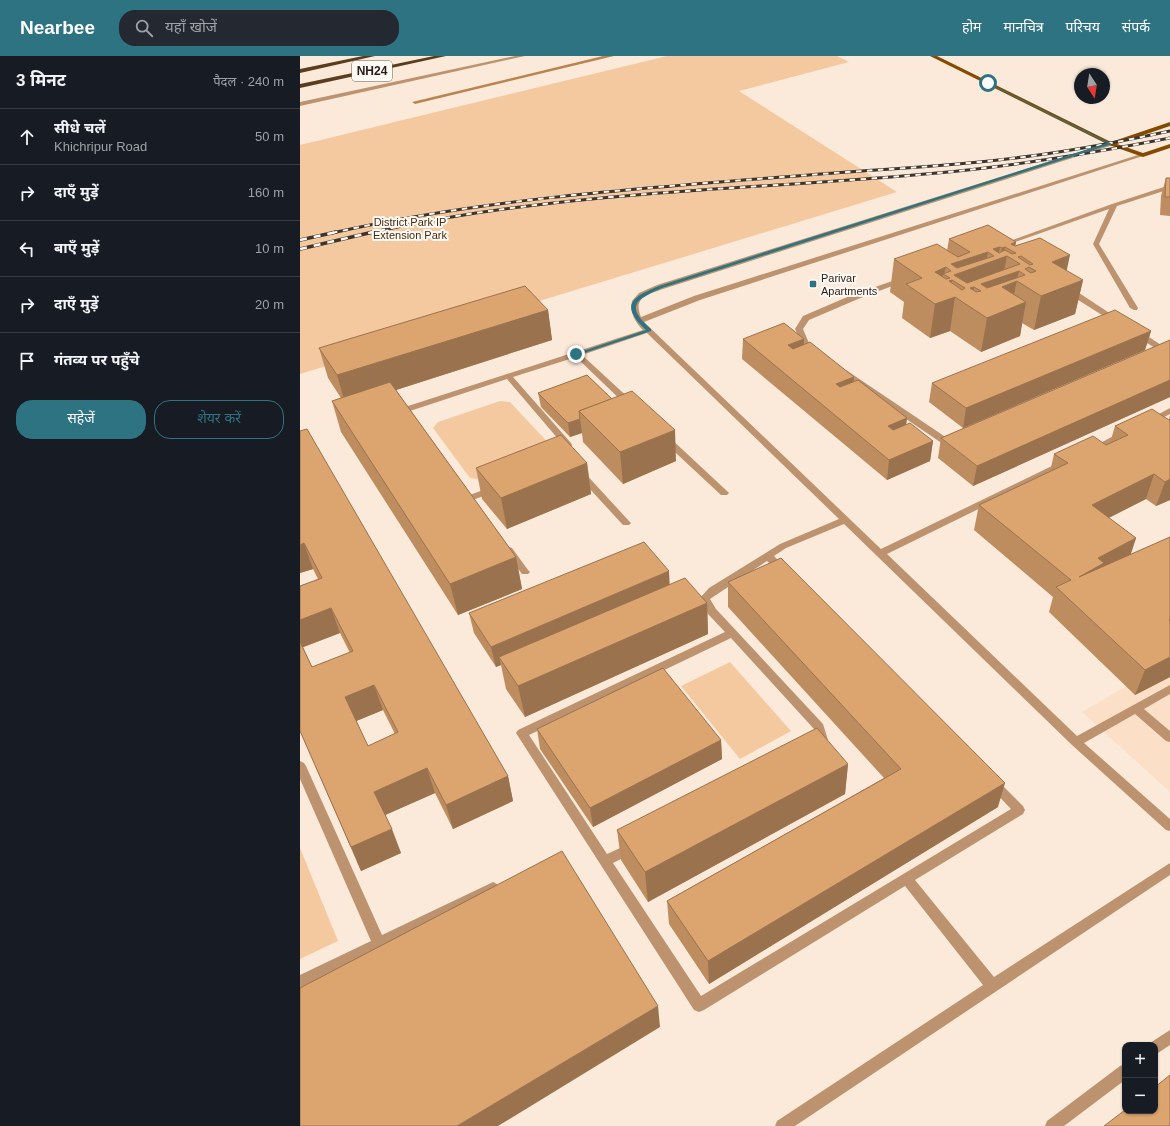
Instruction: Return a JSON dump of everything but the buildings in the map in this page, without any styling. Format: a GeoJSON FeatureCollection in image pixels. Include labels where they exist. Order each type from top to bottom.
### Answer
{"type":"FeatureCollection","features":[{"type":"Feature","properties":{"kind":"highway"},"geometry":{"type":"LineString","coordinates":[[300,71],[372,56]]}},
{"type":"Feature","properties":{"kind":"highway","name":"NH24"},"geometry":{"type":"LineString","coordinates":[[300,86],[443,56]]}},
{"type":"Feature","properties":{"kind":"main road"},"geometry":{"type":"LineString","coordinates":[[933,56],[1110,144],[1142,156],[1170,146]]}},
{"type":"Feature","properties":{"kind":"main road"},"geometry":{"type":"LineString","coordinates":[[1110,144],[1170,124]]}},
{"type":"Feature","properties":{"kind":"street"},"geometry":{"type":"LineString","coordinates":[[300,104],[522,56]]}},
{"type":"Feature","properties":{"kind":"street"},"geometry":{"type":"LineString","coordinates":[[1110,144],[660,287],[641,295],[634,302],[633,308],[639,320],[1076,742],[1170,826]]}},
{"type":"Feature","properties":{"kind":"street"},"geometry":{"type":"LineString","coordinates":[[639,320],[698,298],[1142,156]]}},
{"type":"Feature","properties":{"kind":"street"},"geometry":{"type":"LineString","coordinates":[[1008,253],[997,247],[1114,205],[1170,187]]}},
{"type":"Feature","properties":{"kind":"street"},"geometry":{"type":"LineString","coordinates":[[1114,205],[1096,244],[1134,308]]}},
{"type":"Feature","properties":{"kind":"street"},"geometry":{"type":"LineString","coordinates":[[821,358],[808,349],[799,328],[806,318],[915,276]]}},
{"type":"Feature","properties":{"kind":"street"},"geometry":{"type":"LineString","coordinates":[[1058,284],[1163,349],[1156,352]]}},
{"type":"Feature","properties":{"kind":"street"},"geometry":{"type":"LineString","coordinates":[[414,422],[405,410],[650,330]]}},
{"type":"Feature","properties":{"kind":"street"},"geometry":{"type":"LineString","coordinates":[[576,354],[639,412]]}},
{"type":"Feature","properties":{"kind":"street"},"geometry":{"type":"LineString","coordinates":[[834,366],[946,442],[961,435]]}},
{"type":"Feature","properties":{"kind":"street"},"geometry":{"type":"LineString","coordinates":[[508,376],[573,450]]}},
{"type":"Feature","properties":{"kind":"street"},"geometry":{"type":"LineString","coordinates":[[1085,453],[1170,411]]}},
{"type":"Feature","properties":{"kind":"street"},"geometry":{"type":"LineString","coordinates":[[661,434],[724,493]]}},
{"type":"Feature","properties":{"kind":"street"},"geometry":{"type":"LineString","coordinates":[[881,553],[1071,460]]}},
{"type":"Feature","properties":{"kind":"street"},"geometry":{"type":"LineString","coordinates":[[573,465],[626,523]]}},
{"type":"Feature","properties":{"kind":"street"},"geometry":{"type":"LineString","coordinates":[[470,498],[505,484]]}},
{"type":"Feature","properties":{"kind":"street"},"geometry":{"type":"LineString","coordinates":[[812,750],[822,740],[819,727],[712,611],[705,598],[767,555],[783,546],[846,520]]}},
{"type":"Feature","properties":{"kind":"street"},"geometry":{"type":"LineString","coordinates":[[502,541],[525,572]]}},
{"type":"Feature","properties":{"kind":"street"},"geometry":{"type":"LineString","coordinates":[[767,555],[789,578]]}},
{"type":"Feature","properties":{"kind":"street"},"geometry":{"type":"LineString","coordinates":[[732,633],[522,733],[699,1005],[1019,810],[986,776]]}},
{"type":"Feature","properties":{"kind":"street"},"geometry":{"type":"LineString","coordinates":[[1076,742],[1170,689]]}},
{"type":"Feature","properties":{"kind":"street"},"geometry":{"type":"LineString","coordinates":[[1136,709],[1170,738]]}},
{"type":"Feature","properties":{"kind":"street"},"geometry":{"type":"LineString","coordinates":[[300,766],[379,943]]}},
{"type":"Feature","properties":{"kind":"street"},"geometry":{"type":"LineString","coordinates":[[605,861],[640,843]]}},
{"type":"Feature","properties":{"kind":"street"},"geometry":{"type":"LineString","coordinates":[[782,1126],[1170,868]]}},
{"type":"Feature","properties":{"kind":"street"},"geometry":{"type":"LineString","coordinates":[[907,879],[992,985]]}},
{"type":"Feature","properties":{"kind":"street"},"geometry":{"type":"LineString","coordinates":[[300,982],[505,882]]}},
{"type":"Feature","properties":{"kind":"street"},"geometry":{"type":"LineString","coordinates":[[1158,1046],[1170,1037]]}},
{"type":"Feature","properties":{"kind":"street"},"geometry":{"type":"LineString","coordinates":[[1052,1126],[1122,1073]]}},
{"type":"Feature","properties":{"kind":"shaded area"},"geometry":{"type":"Polygon","coordinates":[[[1170,661],[1170,792],[1082,712],[1170,661]]]}},
{"type":"Feature","properties":{"kind":"green space","name":"District Park IP Extension Park"},"geometry":{"type":"Polygon","coordinates":[[[667,56],[837,56],[849,62],[739,91],[897,192],[300,374],[300,145],[667,56]]]}},
{"type":"Feature","properties":{"kind":"green space"},"geometry":{"type":"Polygon","coordinates":[[[500,401],[510,402],[554,449],[486,481],[470,478],[433,428],[438,422],[500,401]]]}},
{"type":"Feature","properties":{"kind":"green space"},"geometry":{"type":"Polygon","coordinates":[[[730,662],[791,731],[740,759],[681,686],[730,662]]]}},
{"type":"Feature","properties":{"kind":"green space"},"geometry":{"type":"Polygon","coordinates":[[[300,848],[338,941],[300,959],[300,848]]]}},
{"type":"Feature","properties":{"kind":"waterway"},"geometry":{"type":"LineString","coordinates":[[415,102],[611,56]]}},
{"type":"Feature","properties":{"kind":"railway"},"geometry":{"type":"LineString","coordinates":[[332,233],[453,210],[514,202],[637,189],[991,161],[1073,150],[1170,131]]}},
{"type":"Feature","properties":{"kind":"railway"},"geometry":{"type":"LineString","coordinates":[[369,233],[482,212],[572,201],[996,167],[1112,149],[1170,138]]}},
{"type":"Feature","properties":{"kind":"railway"},"geometry":{"type":"LineString","coordinates":[[300,240],[336,232]]}},
{"type":"Feature","properties":{"kind":"railway"},"geometry":{"type":"LineString","coordinates":[[300,249],[373,232]]}},
{"type":"Feature","properties":{"kind":"place","name":"Parivar Apartments"},"geometry":{"type":"Point","coordinates":[813,284]}},
{"type":"Feature","properties":{"kind":"route"},"geometry":{"type":"LineString","coordinates":[[576,354],[650,330],[639,320],[633,308],[634,302],[641,295],[660,287],[1110,144],[988,83]]}}]}
